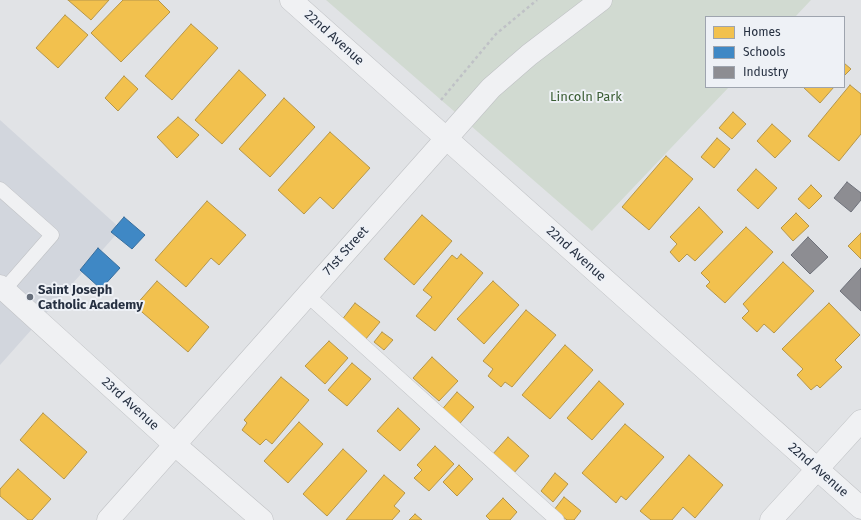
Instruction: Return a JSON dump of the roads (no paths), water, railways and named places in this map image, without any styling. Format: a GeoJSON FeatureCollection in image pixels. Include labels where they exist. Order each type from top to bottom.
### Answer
{"type":"FeatureCollection","features":[{"type":"Feature","properties":{"kind":"street","name":"22nd Avenue"},"geometry":{"type":"LineString","coordinates":[[291,0],[861,508]]}},
{"type":"Feature","properties":{"kind":"street","name":"71st Street"},"geometry":{"type":"LineString","coordinates":[[108,520],[491,88],[529,55],[600,0]]}},
{"type":"Feature","properties":{"kind":"street","name":"23rd Avenue"},"geometry":{"type":"LineString","coordinates":[[2,288],[174,444],[262,520]]}},
{"type":"Feature","properties":{"kind":"street"},"geometry":{"type":"LineString","coordinates":[[771,520],[861,421]]}},
{"type":"Feature","properties":{"kind":"lane"},"geometry":{"type":"LineString","coordinates":[[0,189],[52,235],[2,288]]}},
{"type":"Feature","properties":{"kind":"lane"},"geometry":{"type":"LineString","coordinates":[[307,295],[557,520]]}},
{"type":"Feature","properties":{"kind":"place","name":"Saint Joseph Catholic Academy"},"geometry":{"type":"Point","coordinates":[30,297]}},
{"type":"Feature","properties":{"kind":"park label","name":"Lincoln Park"},"geometry":{"type":"Point","coordinates":[586,97]}}]}
